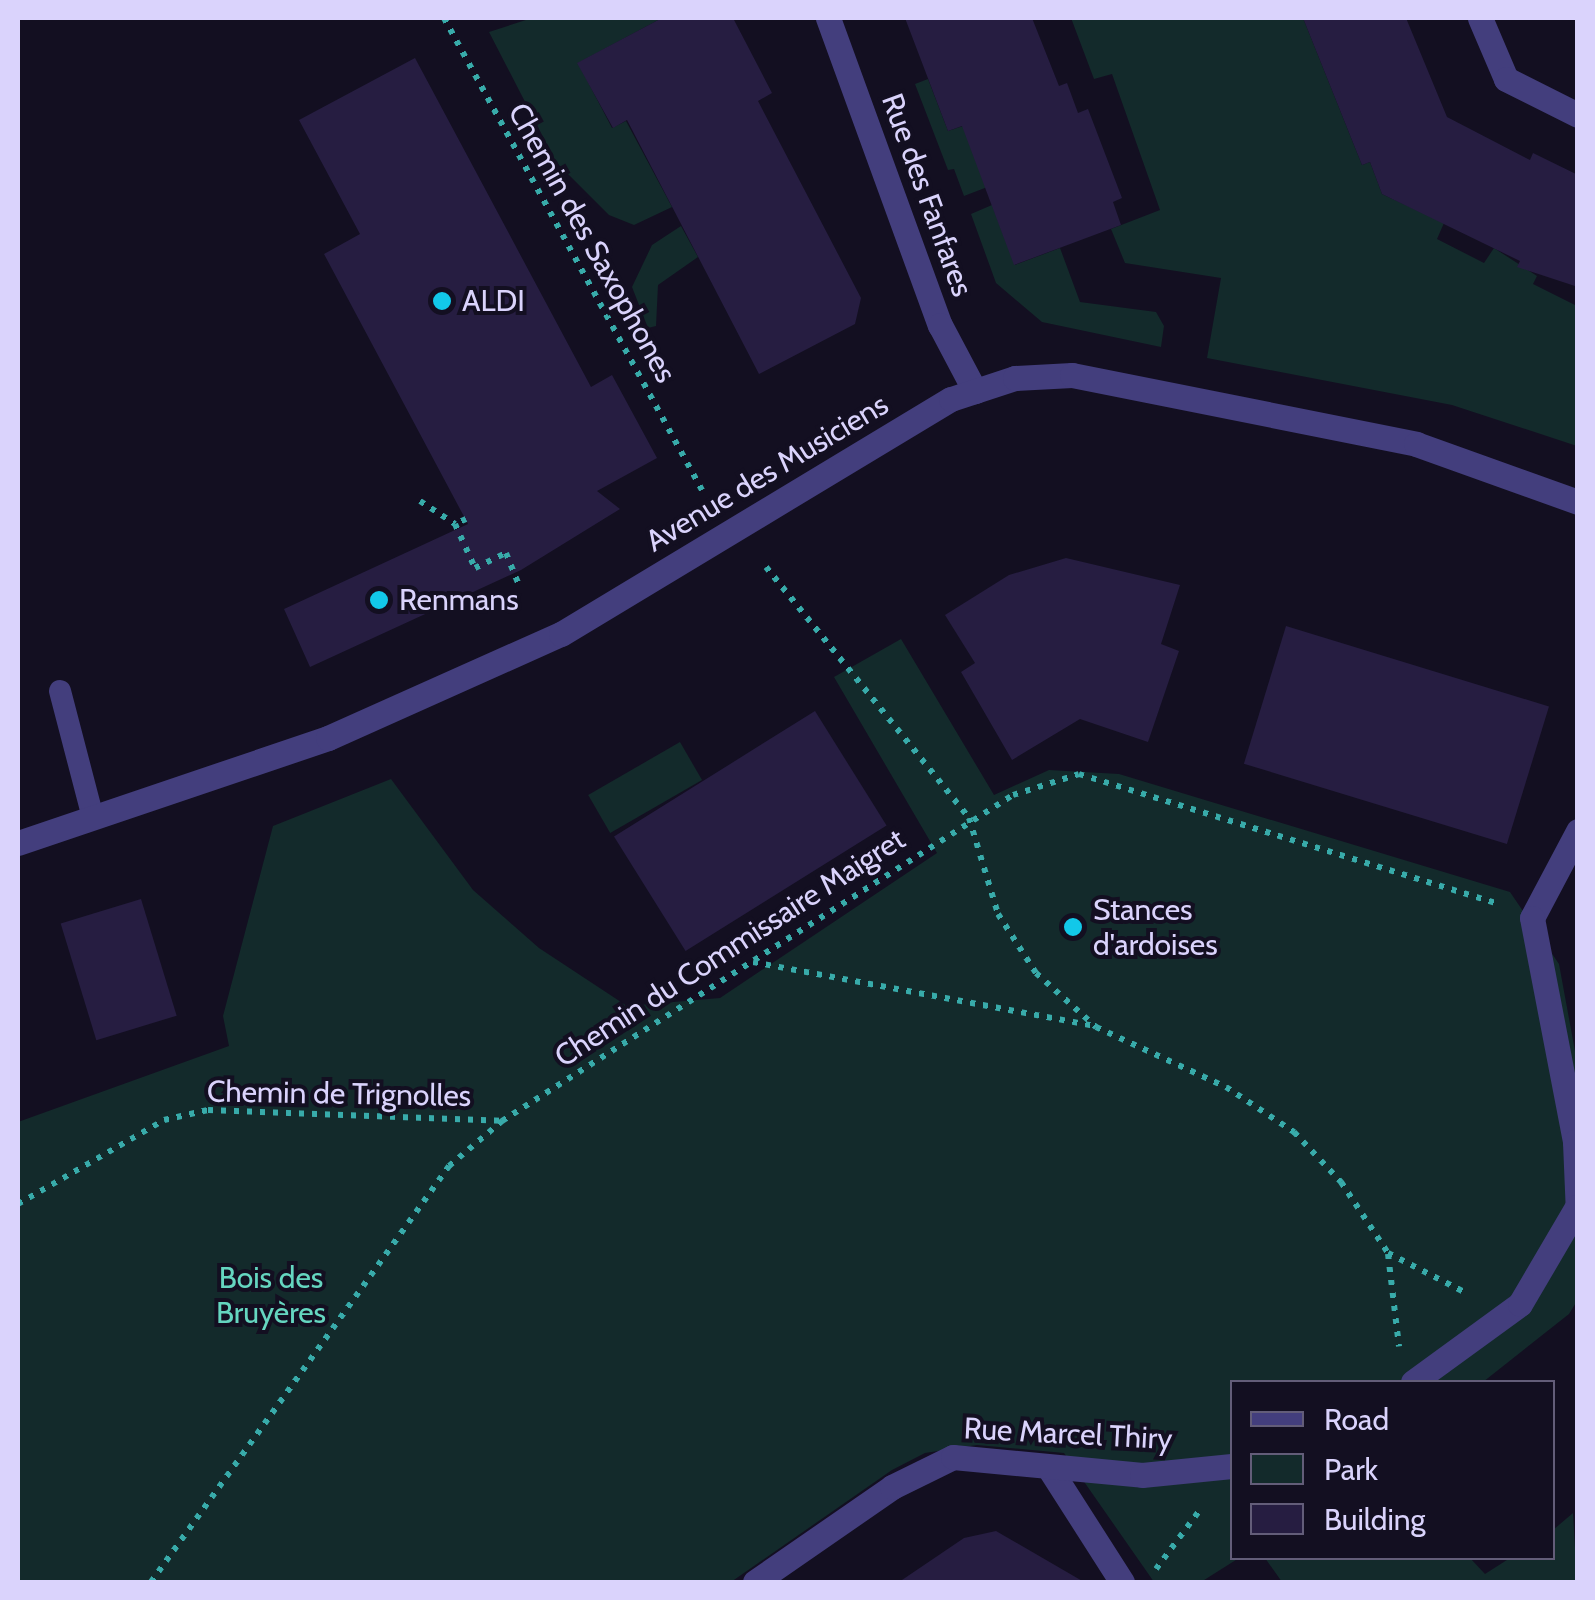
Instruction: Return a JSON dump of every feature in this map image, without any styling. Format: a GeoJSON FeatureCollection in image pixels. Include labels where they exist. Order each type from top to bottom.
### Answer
{"type":"FeatureCollection","features":[{"type":"Feature","properties":{"kind":"street","name":"Rue des Fanfares"},"geometry":{"type":"LineString","coordinates":[[828,18],[940,325],[975,391]]}},
{"type":"Feature","properties":{"kind":"street"},"geometry":{"type":"LineString","coordinates":[[1480,18],[1506,79],[1578,116]]}},
{"type":"Feature","properties":{"kind":"street","name":"Avenue des Musiciens"},"geometry":{"type":"LineString","coordinates":[[18,843],[328,738],[562,634],[975,391],[1072,375],[1416,444],[1578,502]]}},
{"type":"Feature","properties":{"kind":"street"},"geometry":{"type":"LineString","coordinates":[[1405,1373],[1520,1304],[1577,1210],[1575,1142],[1532,918],[1578,831]]}},
{"type":"Feature","properties":{"kind":"street","name":"Rue Marcel Thiry"},"geometry":{"type":"LineString","coordinates":[[755,1582],[892,1487],[953,1457],[1008,1458],[1051,1471],[1142,1475],[1230,1466]]}},
{"type":"Feature","properties":{"kind":"street"},"geometry":{"type":"LineString","coordinates":[[1051,1471],[1122,1582]]}},
{"type":"Feature","properties":{"kind":"lane"},"geometry":{"type":"LineString","coordinates":[[60,691],[93,818]]}},
{"type":"Feature","properties":{"kind":"path","name":"Chemin des Saxophones"},"geometry":{"type":"LineString","coordinates":[[444,18],[702,490]]}},
{"type":"Feature","properties":{"kind":"path"},"geometry":{"type":"LineString","coordinates":[[420,500],[455,524],[475,568],[506,553],[520,587]]}},
{"type":"Feature","properties":{"kind":"path"},"geometry":{"type":"LineString","coordinates":[[455,524],[466,518]]}},
{"type":"Feature","properties":{"kind":"path"},"geometry":{"type":"LineString","coordinates":[[766,567],[969,818],[998,914],[1036,973],[1096,1026]]}},
{"type":"Feature","properties":{"kind":"path","name":"Chemin du Commissaire Maigret"},"geometry":{"type":"LineString","coordinates":[[150,1582],[450,1166],[502,1122],[969,818],[1078,774],[1532,918]]}},
{"type":"Feature","properties":{"kind":"path"},"geometry":{"type":"LineString","coordinates":[[752,962],[1096,1026],[1226,1087],[1294,1132],[1342,1182],[1388,1253],[1405,1373]]}},
{"type":"Feature","properties":{"kind":"path","name":"Chemin de Trignolles"},"geometry":{"type":"LineString","coordinates":[[18,1204],[164,1120],[208,1110],[502,1122]]}},
{"type":"Feature","properties":{"kind":"path"},"geometry":{"type":"LineString","coordinates":[[1388,1253],[1488,1302],[1520,1304]]}},
{"type":"Feature","properties":{"kind":"path"},"geometry":{"type":"LineString","coordinates":[[1147,1582],[1209,1502]]}},
{"type":"Feature","properties":{"kind":"green space"},"geometry":{"type":"Polygon","coordinates":[[[532,18],[662,18],[578,63],[612,128],[626,121],[672,207],[634,225],[609,215],[556,162],[489,32],[532,18]]]}},
{"type":"Feature","properties":{"kind":"green space"},"geometry":{"type":"Polygon","coordinates":[[[1071,18],[1303,18],[1362,165],[1370,162],[1382,194],[1444,223],[1437,239],[1484,263],[1494,248],[1537,276],[1533,284],[1577,306],[1577,446],[1452,405],[1207,358],[1221,278],[1125,263],[1111,229],[1160,210],[1112,74],[1094,79],[1071,18]]]}},
{"type":"Feature","properties":{"kind":"green space"},"geometry":{"type":"Polygon","coordinates":[[[928,79],[948,131],[966,125],[990,186],[964,196],[954,169],[948,170],[915,84],[928,79]]]}},
{"type":"Feature","properties":{"kind":"green space"},"geometry":{"type":"Polygon","coordinates":[[[992,205],[1015,265],[1060,248],[1080,302],[1156,312],[1164,326],[1161,347],[1042,322],[996,283],[971,214],[992,205]]]}},
{"type":"Feature","properties":{"kind":"green space"},"geometry":{"type":"Polygon","coordinates":[[[681,226],[698,257],[658,285],[656,326],[648,328],[632,287],[652,245],[681,226]]]}},
{"type":"Feature","properties":{"kind":"green space","name":"Bois des Bruyères"},"geometry":{"type":"Polygon","coordinates":[[[901,639],[994,795],[1049,770],[1119,774],[1510,892],[1559,964],[1577,1062],[1577,1301],[1569,1314],[1486,1380],[1230,1380],[1230,1560],[1236,1560],[1201,1582],[1154,1582],[1064,1453],[977,1445],[925,1453],[892,1470],[731,1582],[18,1582],[18,1122],[229,1046],[223,1016],[273,826],[391,779],[473,890],[539,948],[627,1006],[720,998],[937,853],[834,677],[901,639]]]}},
{"type":"Feature","properties":{"kind":"green space"},"geometry":{"type":"Polygon","coordinates":[[[680,742],[702,780],[610,833],[588,795],[680,742]]]}},
{"type":"Feature","properties":{"kind":"green space"},"geometry":{"type":"Polygon","coordinates":[[[1573,1513],[1577,1582],[1282,1582],[1266,1560],[1472,1560],[1485,1574],[1507,1560],[1555,1560],[1555,1528],[1573,1513]]]}},
{"type":"Feature","properties":{"kind":"building"},"geometry":{"type":"Polygon","coordinates":[[[662,18],[733,18],[772,93],[758,101],[861,298],[855,324],[759,374],[627,120],[613,128],[577,63],[662,18]]]}},
{"type":"Feature","properties":{"kind":"building"},"geometry":{"type":"Polygon","coordinates":[[[905,18],[1032,18],[1059,86],[1067,83],[1078,113],[1088,109],[1122,198],[1113,202],[1121,225],[1014,265],[962,126],[948,131],[905,18]]]}},
{"type":"Feature","properties":{"kind":"building"},"geometry":{"type":"Polygon","coordinates":[[[1303,18],[1406,18],[1447,117],[1530,160],[1533,153],[1578,175],[1578,287],[1517,267],[1520,261],[1382,194],[1370,162],[1362,165],[1303,18]]]}},
{"type":"Feature","properties":{"kind":"building","name":"ALDI"},"geometry":{"type":"Polygon","coordinates":[[[415,58],[591,387],[612,375],[657,458],[597,491],[620,509],[521,570],[310,667],[284,609],[468,524],[324,254],[360,234],[299,120],[415,58]]]}},
{"type":"Feature","properties":{"kind":"building"},"geometry":{"type":"Polygon","coordinates":[[[1066,558],[1180,585],[1161,644],[1179,651],[1148,742],[1080,719],[1012,760],[961,672],[975,663],[945,615],[1009,575],[1066,558]]]}},
{"type":"Feature","properties":{"kind":"building"},"geometry":{"type":"Polygon","coordinates":[[[1286,626],[1549,706],[1507,844],[1244,764],[1286,626]]]}},
{"type":"Feature","properties":{"kind":"building"},"geometry":{"type":"Polygon","coordinates":[[[815,711],[887,825],[686,951],[614,837],[815,711]]]}},
{"type":"Feature","properties":{"kind":"building"},"geometry":{"type":"Polygon","coordinates":[[[141,899],[177,1016],[96,1040],[61,924],[141,899]]]}},
{"type":"Feature","properties":{"kind":"building"},"geometry":{"type":"Polygon","coordinates":[[[996,1531],[1084,1582],[899,1582],[964,1538],[996,1531]]]}},
{"type":"Feature","properties":{"kind":"place","name":"ALDI"},"geometry":{"type":"Point","coordinates":[442,301]}},
{"type":"Feature","properties":{"kind":"place","name":"Renmans"},"geometry":{"type":"Point","coordinates":[379,600]}},
{"type":"Feature","properties":{"kind":"place","name":"Stances d'ardoises"},"geometry":{"type":"Point","coordinates":[1073,927]}}]}
